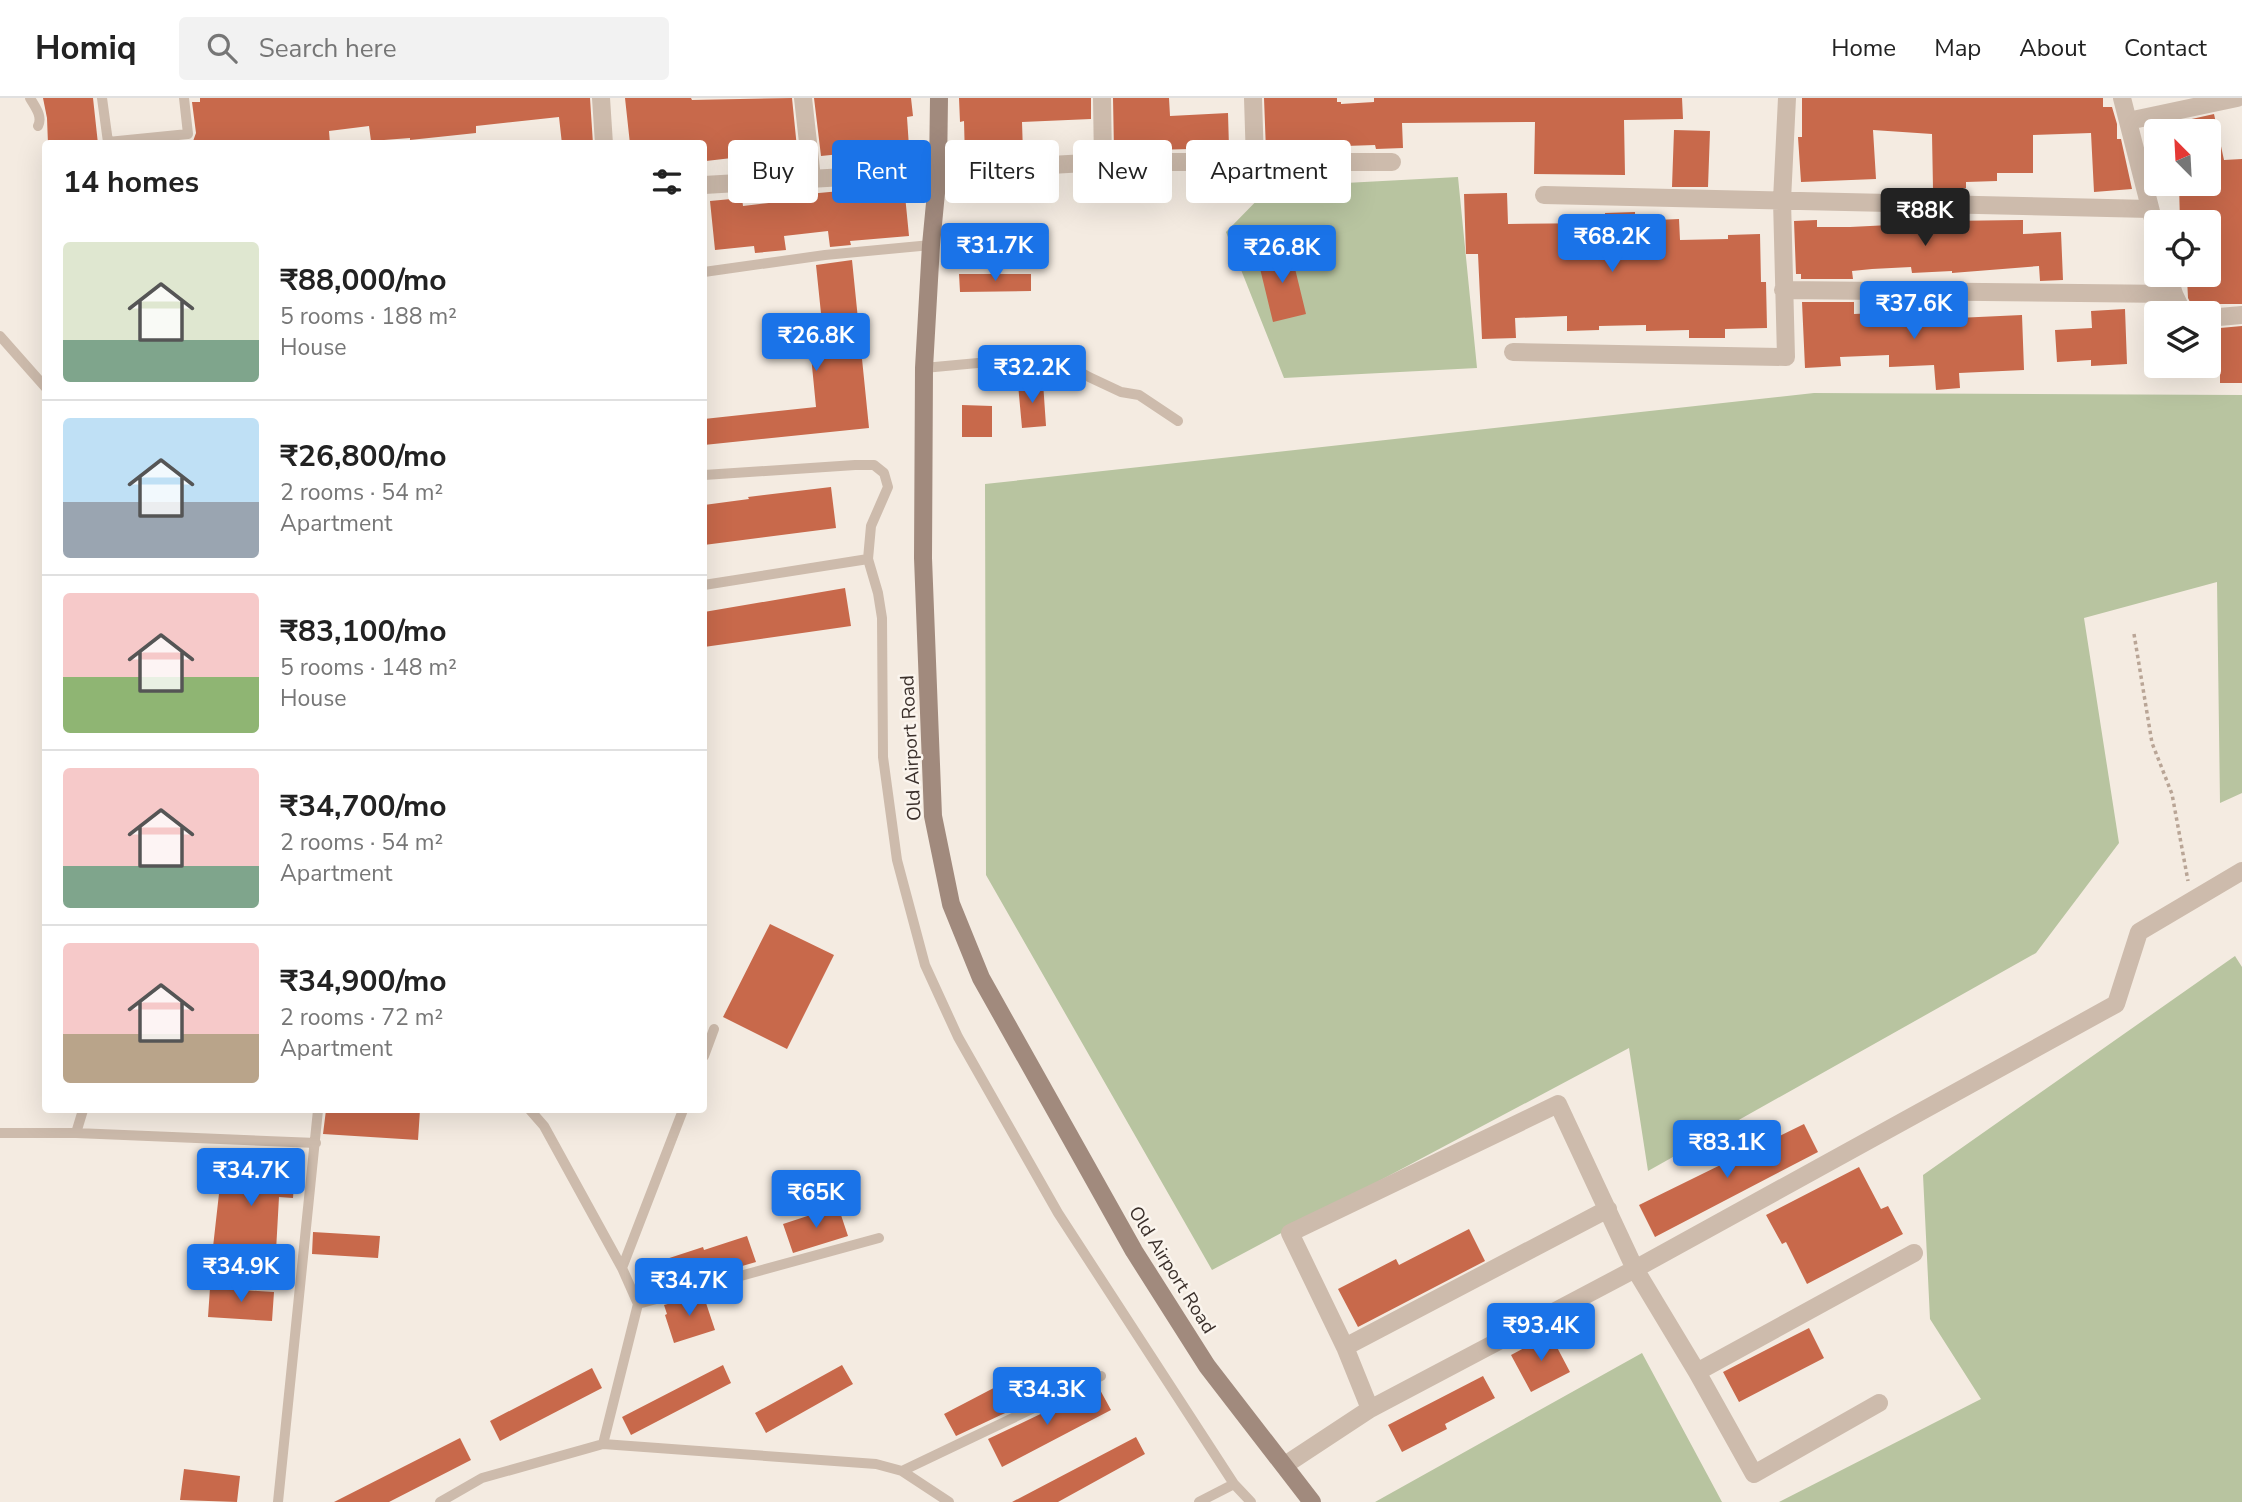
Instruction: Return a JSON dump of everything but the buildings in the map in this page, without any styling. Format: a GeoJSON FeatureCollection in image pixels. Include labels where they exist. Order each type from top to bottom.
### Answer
{"type":"FeatureCollection","features":[{"type":"Feature","properties":{"kind":"main road","name":"Old Airport Road"},"geometry":{"type":"LineString","coordinates":[[939,98],[938,172],[924,368],[923,558],[933,816],[951,904],[981,978],[1134,1251],[1207,1366],[1312,1502]]}},
{"type":"Feature","properties":{"kind":"street"},"geometry":{"type":"LineString","coordinates":[[601,98],[604,140]]}},
{"type":"Feature","properties":{"kind":"street"},"geometry":{"type":"LineString","coordinates":[[803,98],[808,140]]}},
{"type":"Feature","properties":{"kind":"street"},"geometry":{"type":"LineString","coordinates":[[1102,98],[1103,140]]}},
{"type":"Feature","properties":{"kind":"street"},"geometry":{"type":"LineString","coordinates":[[1253,98],[1254,140]]}},
{"type":"Feature","properties":{"kind":"street"},"geometry":{"type":"LineString","coordinates":[[1513,352],[1786,357],[1782,200],[1787,98]]}},
{"type":"Feature","properties":{"kind":"street"},"geometry":{"type":"LineString","coordinates":[[1544,195],[2150,209],[2122,98]]}},
{"type":"Feature","properties":{"kind":"street"},"geometry":{"type":"LineString","coordinates":[[2128,121],[2237,98]]}},
{"type":"Feature","properties":{"kind":"street"},"geometry":{"type":"LineString","coordinates":[[1351,162],[1392,162]]}},
{"type":"Feature","properties":{"kind":"street"},"geometry":{"type":"LineString","coordinates":[[818,178],[1073,164]]}},
{"type":"Feature","properties":{"kind":"street"},"geometry":{"type":"LineString","coordinates":[[707,185],[728,183]]}},
{"type":"Feature","properties":{"kind":"street"},"geometry":{"type":"LineString","coordinates":[[2172,287],[2177,301]]}},
{"type":"Feature","properties":{"kind":"street"},"geometry":{"type":"LineString","coordinates":[[1783,290],[2174,294]]}},
{"type":"Feature","properties":{"kind":"street"},"geometry":{"type":"LineString","coordinates":[[2221,317],[2242,316]]}},
{"type":"Feature","properties":{"kind":"street"},"geometry":{"type":"LineString","coordinates":[[1285,1465],[1370,1409],[1635,1269],[2116,1004],[2139,932],[2242,872]]}},
{"type":"Feature","properties":{"kind":"street"},"geometry":{"type":"LineString","coordinates":[[1370,1409],[1345,1347],[1290,1233],[1558,1104],[1635,1269],[1698,1372],[1754,1474],[1879,1403]]}},
{"type":"Feature","properties":{"kind":"street"},"geometry":{"type":"LineString","coordinates":[[1345,1347],[1608,1209]]}},
{"type":"Feature","properties":{"kind":"street"},"geometry":{"type":"LineString","coordinates":[[1698,1372],[1914,1254]]}},
{"type":"Feature","properties":{"kind":"lane"},"geometry":{"type":"LineString","coordinates":[[30,98],[39,115],[38,126]]}},
{"type":"Feature","properties":{"kind":"lane"},"geometry":{"type":"LineString","coordinates":[[102,98],[108,140]]}},
{"type":"Feature","properties":{"kind":"lane"},"geometry":{"type":"LineString","coordinates":[[128,140],[188,134],[184,98]]}},
{"type":"Feature","properties":{"kind":"lane"},"geometry":{"type":"LineString","coordinates":[[707,272],[825,255],[931,245]]}},
{"type":"Feature","properties":{"kind":"lane"},"geometry":{"type":"LineString","coordinates":[[0,336],[42,383]]}},
{"type":"Feature","properties":{"kind":"lane"},"geometry":{"type":"LineString","coordinates":[[924,368],[1052,356],[1121,392],[1139,395],[1178,421]]}},
{"type":"Feature","properties":{"kind":"lane"},"geometry":{"type":"LineString","coordinates":[[707,475],[837,465],[874,465],[884,473],[888,487],[871,526],[868,559],[882,618],[883,757],[897,860],[925,965],[958,1037],[1058,1213],[1234,1484],[1251,1502]]}},
{"type":"Feature","properties":{"kind":"lane"},"geometry":{"type":"LineString","coordinates":[[707,585],[868,559]]}},
{"type":"Feature","properties":{"kind":"lane"},"geometry":{"type":"LineString","coordinates":[[707,1048],[714,1029]]}},
{"type":"Feature","properties":{"kind":"lane"},"geometry":{"type":"LineString","coordinates":[[76,1133],[82,1113]]}},
{"type":"Feature","properties":{"kind":"lane"},"geometry":{"type":"LineString","coordinates":[[278,1502],[318,1113]]}},
{"type":"Feature","properties":{"kind":"lane"},"geometry":{"type":"LineString","coordinates":[[533,1113],[544,1126],[622,1268],[638,1304],[603,1444]]}},
{"type":"Feature","properties":{"kind":"lane"},"geometry":{"type":"LineString","coordinates":[[622,1268],[682,1113]]}},
{"type":"Feature","properties":{"kind":"lane"},"geometry":{"type":"LineString","coordinates":[[0,1133],[76,1133],[316,1143]]}},
{"type":"Feature","properties":{"kind":"lane"},"geometry":{"type":"LineString","coordinates":[[638,1304],[879,1238]]}},
{"type":"Feature","properties":{"kind":"lane"},"geometry":{"type":"LineString","coordinates":[[902,1471],[1101,1376]]}},
{"type":"Feature","properties":{"kind":"lane"},"geometry":{"type":"LineString","coordinates":[[440,1502],[482,1479],[603,1444],[876,1464],[902,1471],[949,1502]]}},
{"type":"Feature","properties":{"kind":"lane"},"geometry":{"type":"LineString","coordinates":[[1199,1502],[1234,1484]]}},
{"type":"Feature","properties":{"kind":"path"},"geometry":{"type":"LineString","coordinates":[[2134,634],[2152,743],[2172,794],[2192,900]]}},
{"type":"Feature","properties":{"kind":"green space"},"geometry":{"type":"Polygon","coordinates":[[[1458,177],[1477,368],[1284,378],[1226,232],[1254,203],[1351,203],[1351,183],[1458,177]]]}},
{"type":"Feature","properties":{"kind":"green space"},"geometry":{"type":"Polygon","coordinates":[[[1814,393],[2242,395],[2242,793],[2220,803],[2217,582],[2084,618],[2119,843],[2036,953],[1648,1171],[1629,1048],[1212,1270],[986,875],[985,484],[1814,393]]]}},
{"type":"Feature","properties":{"kind":"green space"},"geometry":{"type":"Polygon","coordinates":[[[2235,956],[2242,967],[2242,1502],[1779,1502],[1981,1399],[1930,1319],[1923,1175],[2235,956]]]}},
{"type":"Feature","properties":{"kind":"green space"},"geometry":{"type":"Polygon","coordinates":[[[1642,1353],[1722,1502],[1375,1502],[1642,1353]]]}}]}
